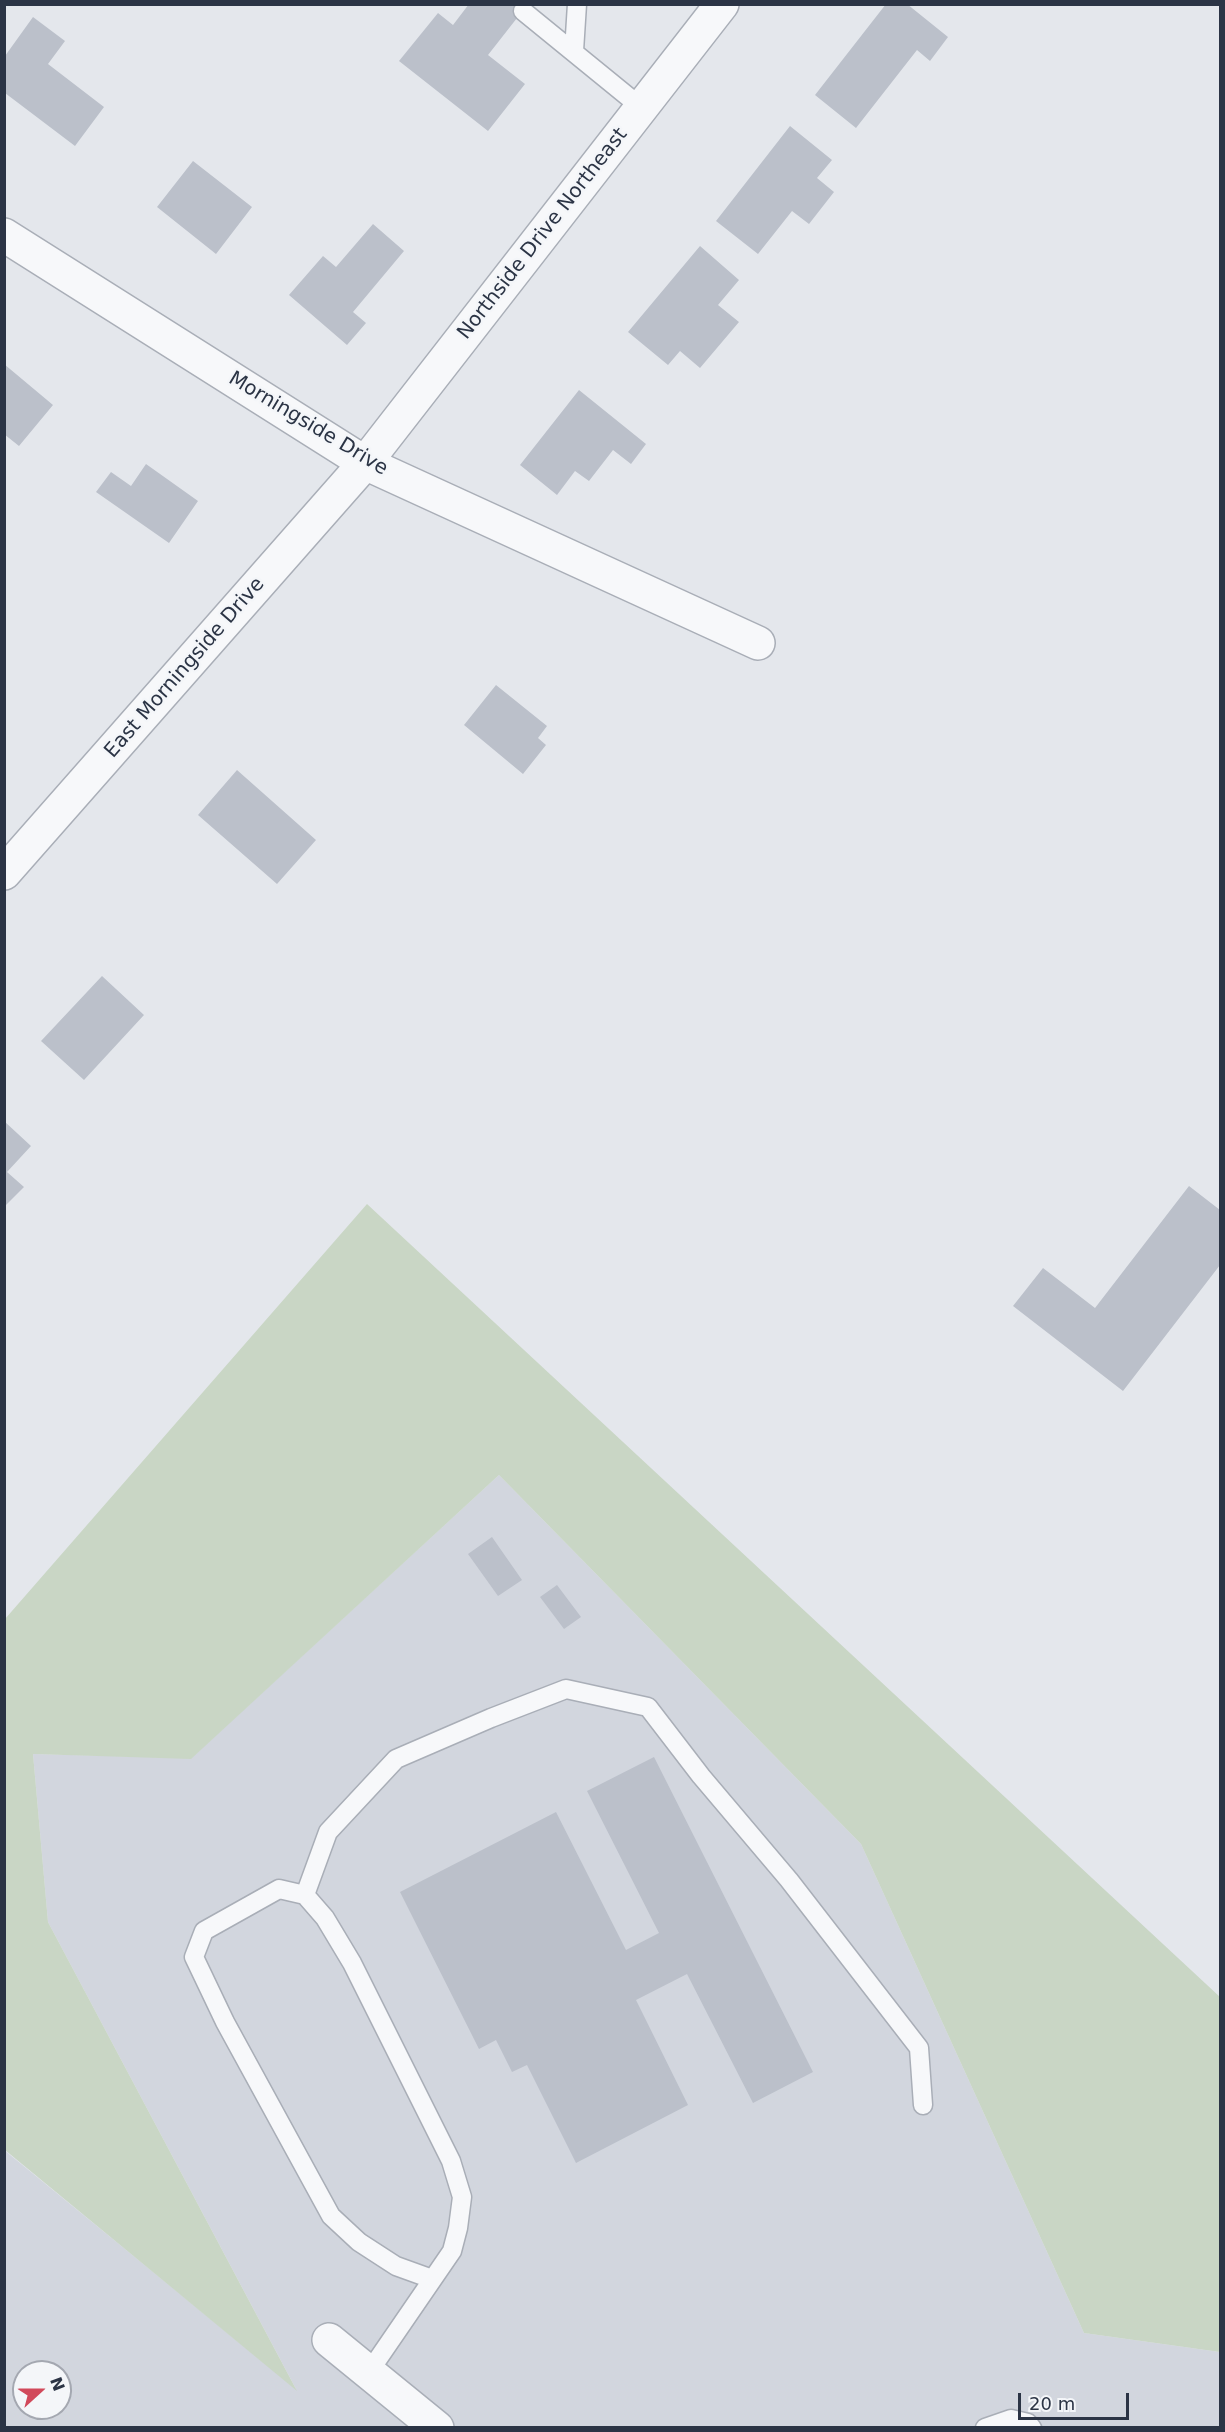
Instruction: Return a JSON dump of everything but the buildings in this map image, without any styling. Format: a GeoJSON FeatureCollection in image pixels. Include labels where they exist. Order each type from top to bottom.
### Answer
{"type":"FeatureCollection","features":[{"type":"Feature","properties":{"kind":"street","name":"Northside Drive Northeast"},"geometry":{"type":"LineString","coordinates":[[365,463],[722,4]]}},
{"type":"Feature","properties":{"kind":"street","name":"Morningside Drive"},"geometry":{"type":"LineString","coordinates":[[4,235],[365,463],[758,643]]}},
{"type":"Feature","properties":{"kind":"street","name":"East Morningside Drive"},"geometry":{"type":"LineString","coordinates":[[4,873],[365,463]]}},
{"type":"Feature","properties":{"kind":"street"},"geometry":{"type":"LineString","coordinates":[[329,2340],[437,2427]]}},
{"type":"Feature","properties":{"kind":"lane"},"geometry":{"type":"LineString","coordinates":[[574,51],[577,4]]}},
{"type":"Feature","properties":{"kind":"lane"},"geometry":{"type":"LineString","coordinates":[[523,11],[642,108]]}},
{"type":"Feature","properties":{"kind":"lane"},"geometry":{"type":"LineString","coordinates":[[305,1894],[328,1832],[396,1759],[566,1689],[648,1707],[701,1776],[789,1880],[919,2048],[924,2105]]}},
{"type":"Feature","properties":{"kind":"lane"},"geometry":{"type":"LineString","coordinates":[[369,2372],[452,2250],[458,2228],[462,2197],[451,2161],[352,1963],[325,1918],[305,1894],[279,1889],[204,1931],[194,1957],[225,2022],[331,2216],[359,2242],[396,2266],[432,2279]]}},
{"type":"Feature","properties":{"kind":"lane"},"geometry":{"type":"LineString","coordinates":[[985,2427],[1011,2419],[1028,2423],[1032,2427]]}},
{"type":"Feature","properties":{"kind":"shaded area"},"geometry":{"type":"Polygon","coordinates":[[[499,1475],[861,1844],[1084,2333],[1220,2352],[1220,2427],[5,2427],[4,2150],[296,2389],[48,1922],[33,1754],[191,1758],[499,1475]]]}},
{"type":"Feature","properties":{"kind":"green space"},"geometry":{"type":"Polygon","coordinates":[[[367,1204],[1220,1997],[1220,2352],[1084,2333],[861,1844],[499,1475],[191,1759],[33,1754],[48,1922],[297,2391],[5,2150],[5,1619],[367,1204]]]}}]}
